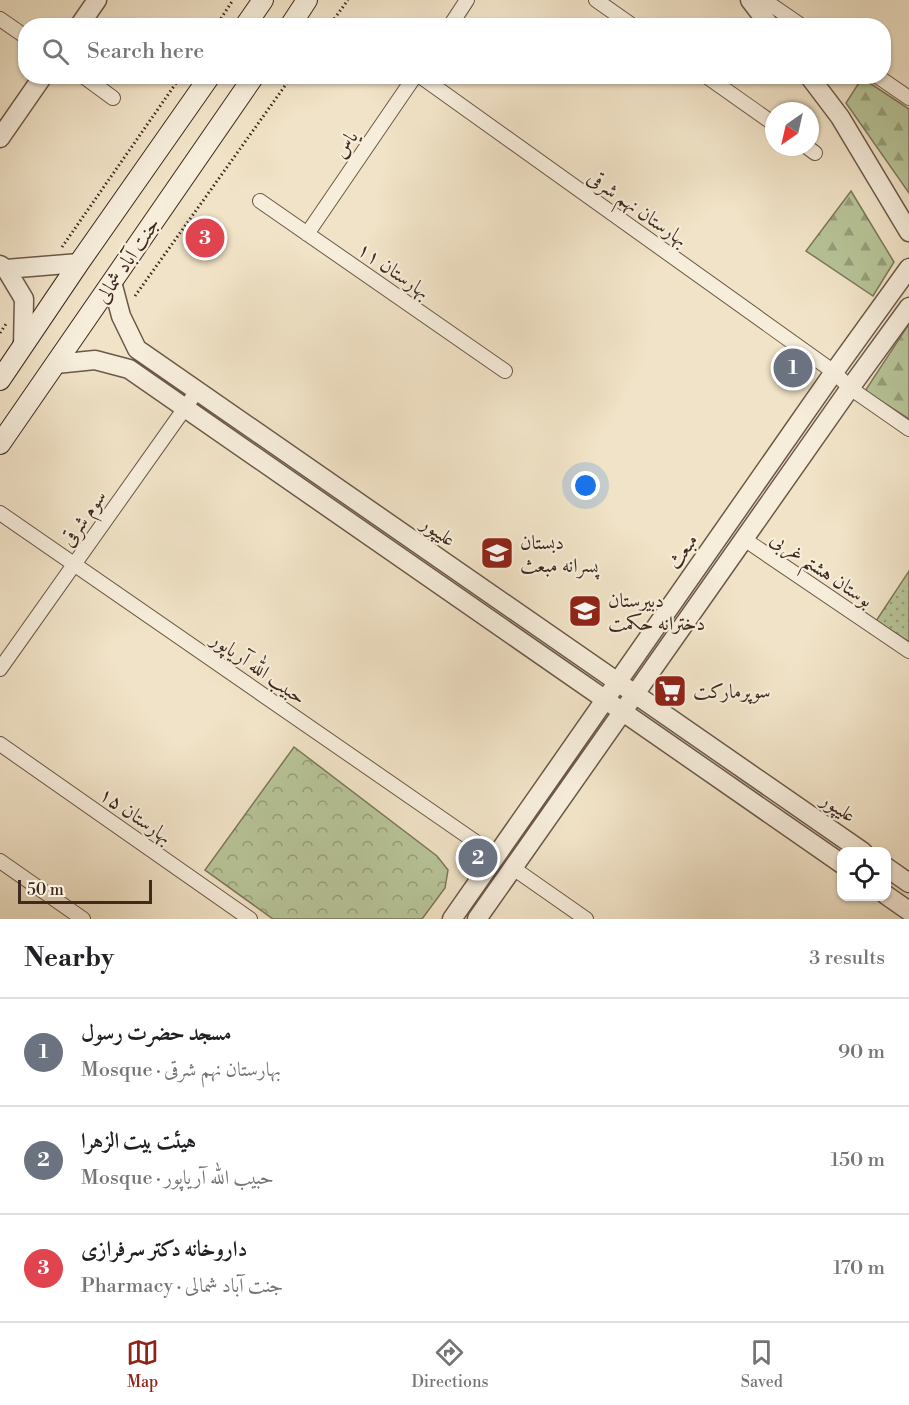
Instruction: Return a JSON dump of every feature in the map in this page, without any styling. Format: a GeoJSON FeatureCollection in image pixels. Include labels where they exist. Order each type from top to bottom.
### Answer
{"type":"FeatureCollection","features":[{"type":"Feature","properties":{"kind":"main road"},"geometry":{"type":"LineString","coordinates":[[251,18],[263,0]]}},
{"type":"Feature","properties":{"kind":"main road"},"geometry":{"type":"LineString","coordinates":[[296,18],[308,0]]}},
{"type":"Feature","properties":{"kind":"main road","name":"جنت آباد شمالی"},"geometry":{"type":"LineString","coordinates":[[0,380],[204,84]]}},
{"type":"Feature","properties":{"kind":"main road","name":"جنت آباد شمالی"},"geometry":{"type":"LineString","coordinates":[[0,444],[249,84]]}},
{"type":"Feature","properties":{"kind":"street"},"geometry":{"type":"LineString","coordinates":[[85,18],[97,0]]}},
{"type":"Feature","properties":{"kind":"street"},"geometry":{"type":"LineString","coordinates":[[455,18],[467,0]]}},
{"type":"Feature","properties":{"kind":"street"},"geometry":{"type":"LineString","coordinates":[[596,0],[622,18]]}},
{"type":"Feature","properties":{"kind":"street"},"geometry":{"type":"LineString","coordinates":[[750,0],[764,18]]}},
{"type":"Feature","properties":{"kind":"street"},"geometry":{"type":"LineString","coordinates":[[764,0],[790,18]]}},
{"type":"Feature","properties":{"kind":"street"},"geometry":{"type":"LineString","coordinates":[[0,19],[18,31]]}},
{"type":"Feature","properties":{"kind":"street"},"geometry":{"type":"LineString","coordinates":[[0,138],[37,84]]}},
{"type":"Feature","properties":{"kind":"street"},"geometry":{"type":"LineString","coordinates":[[94,84],[113,98]]}},
{"type":"Feature","properties":{"kind":"street","name":"یاس"},"geometry":{"type":"LineString","coordinates":[[307,234],[410,84]]}},
{"type":"Feature","properties":{"kind":"street","name":"بهارستان نهم شرقی"},"geometry":{"type":"LineString","coordinates":[[431,84],[834,372],[850,388],[909,429]]}},
{"type":"Feature","properties":{"kind":"street"},"geometry":{"type":"LineString","coordinates":[[717,84],[765,118]]}},
{"type":"Feature","properties":{"kind":"street"},"geometry":{"type":"LineString","coordinates":[[815,84],[840,117],[909,232]]}},
{"type":"Feature","properties":{"kind":"street"},"geometry":{"type":"LineString","coordinates":[[889,84],[909,98]]}},
{"type":"Feature","properties":{"kind":"street","name":"بهارستان ۱۱"},"geometry":{"type":"LineString","coordinates":[[260,201],[505,371]]}},
{"type":"Feature","properties":{"kind":"street"},"geometry":{"type":"LineString","coordinates":[[3,267],[79,263]]}},
{"type":"Feature","properties":{"kind":"street"},"geometry":{"type":"LineString","coordinates":[[3,267],[24,299],[23,346]]}},
{"type":"Feature","properties":{"kind":"street","name":"مبعث"},"geometry":{"type":"LineString","coordinates":[[452,919],[909,268]]}},
{"type":"Feature","properties":{"kind":"street","name":"علیپور"},"geometry":{"type":"LineString","coordinates":[[112,282],[121,316],[137,349],[856,847]]}},
{"type":"Feature","properties":{"kind":"street"},"geometry":{"type":"LineString","coordinates":[[477,919],[909,307]]}},
{"type":"Feature","properties":{"kind":"street"},"geometry":{"type":"LineString","coordinates":[[56,364],[95,360],[129,369],[837,861]]}},
{"type":"Feature","properties":{"kind":"street","name":"سوم شرقی"},"geometry":{"type":"LineString","coordinates":[[0,669],[197,391]]}},
{"type":"Feature","properties":{"kind":"street","name":"حبیب الله آریاپور"},"geometry":{"type":"LineString","coordinates":[[0,513],[496,856]]}},
{"type":"Feature","properties":{"kind":"street","name":"بوستان هشتم غربی"},"geometry":{"type":"LineString","coordinates":[[744,539],[909,651]]}},
{"type":"Feature","properties":{"kind":"street","name":"بهارستان ۱۵"},"geometry":{"type":"LineString","coordinates":[[0,744],[250,919]]}},
{"type":"Feature","properties":{"kind":"street"},"geometry":{"type":"LineString","coordinates":[[0,861],[83,919]]}},
{"type":"Feature","properties":{"kind":"street"},"geometry":{"type":"LineString","coordinates":[[513,868],[585,919]]}},
{"type":"Feature","properties":{"kind":"street"},"geometry":{"type":"LineString","coordinates":[[891,870],[909,883]]}},
{"type":"Feature","properties":{"kind":"street"},"geometry":{"type":"LineString","coordinates":[[891,898],[909,911]]}},
{"type":"Feature","properties":{"kind":"path"},"geometry":{"type":"LineString","coordinates":[[221,18],[233,0]]}},
{"type":"Feature","properties":{"kind":"path"},"geometry":{"type":"LineString","coordinates":[[335,18],[348,0]]}},
{"type":"Feature","properties":{"kind":"path"},"geometry":{"type":"LineString","coordinates":[[56,256],[175,84]]}},
{"type":"Feature","properties":{"kind":"path"},"geometry":{"type":"LineString","coordinates":[[134,298],[286,84]]}},
{"type":"Feature","properties":{"kind":"green space"},"geometry":{"type":"Polygon","coordinates":[[[858,84],[871,84],[909,109],[909,193],[846,103],[858,84]]]}},
{"type":"Feature","properties":{"kind":"green space"},"geometry":{"type":"Polygon","coordinates":[[[851,191],[894,262],[873,296],[806,251],[851,191]]]}},
{"type":"Feature","properties":{"kind":"green space"},"geometry":{"type":"Polygon","coordinates":[[[909,324],[909,419],[865,391],[909,324]]]}},
{"type":"Feature","properties":{"kind":"green space"},"geometry":{"type":"Polygon","coordinates":[[[909,571],[909,642],[876,621],[909,571]]]}},
{"type":"Feature","properties":{"kind":"green space"},"geometry":{"type":"Polygon","coordinates":[[[294,747],[437,856],[448,870],[445,888],[422,919],[273,919],[205,870],[294,747]]]}},
{"type":"Feature","properties":{"kind":"place","name":"داروخانه دکتر سرفرازی"},"geometry":{"type":"Point","coordinates":[205,238]}},
{"type":"Feature","properties":{"kind":"place","name":"مسجد حضرت رسول"},"geometry":{"type":"Point","coordinates":[793,368]}},
{"type":"Feature","properties":{"kind":"place","name":"دبستان پسرانه مبعث"},"geometry":{"type":"Point","coordinates":[497,553]}},
{"type":"Feature","properties":{"kind":"place","name":"دبیرستان دخترانه حکمت"},"geometry":{"type":"Point","coordinates":[585,611]}},
{"type":"Feature","properties":{"kind":"place","name":"سوپرمارکت"},"geometry":{"type":"Point","coordinates":[670,691]}},
{"type":"Feature","properties":{"kind":"place","name":"هیئت بیت الزهرا"},"geometry":{"type":"Point","coordinates":[478,858]}}]}
